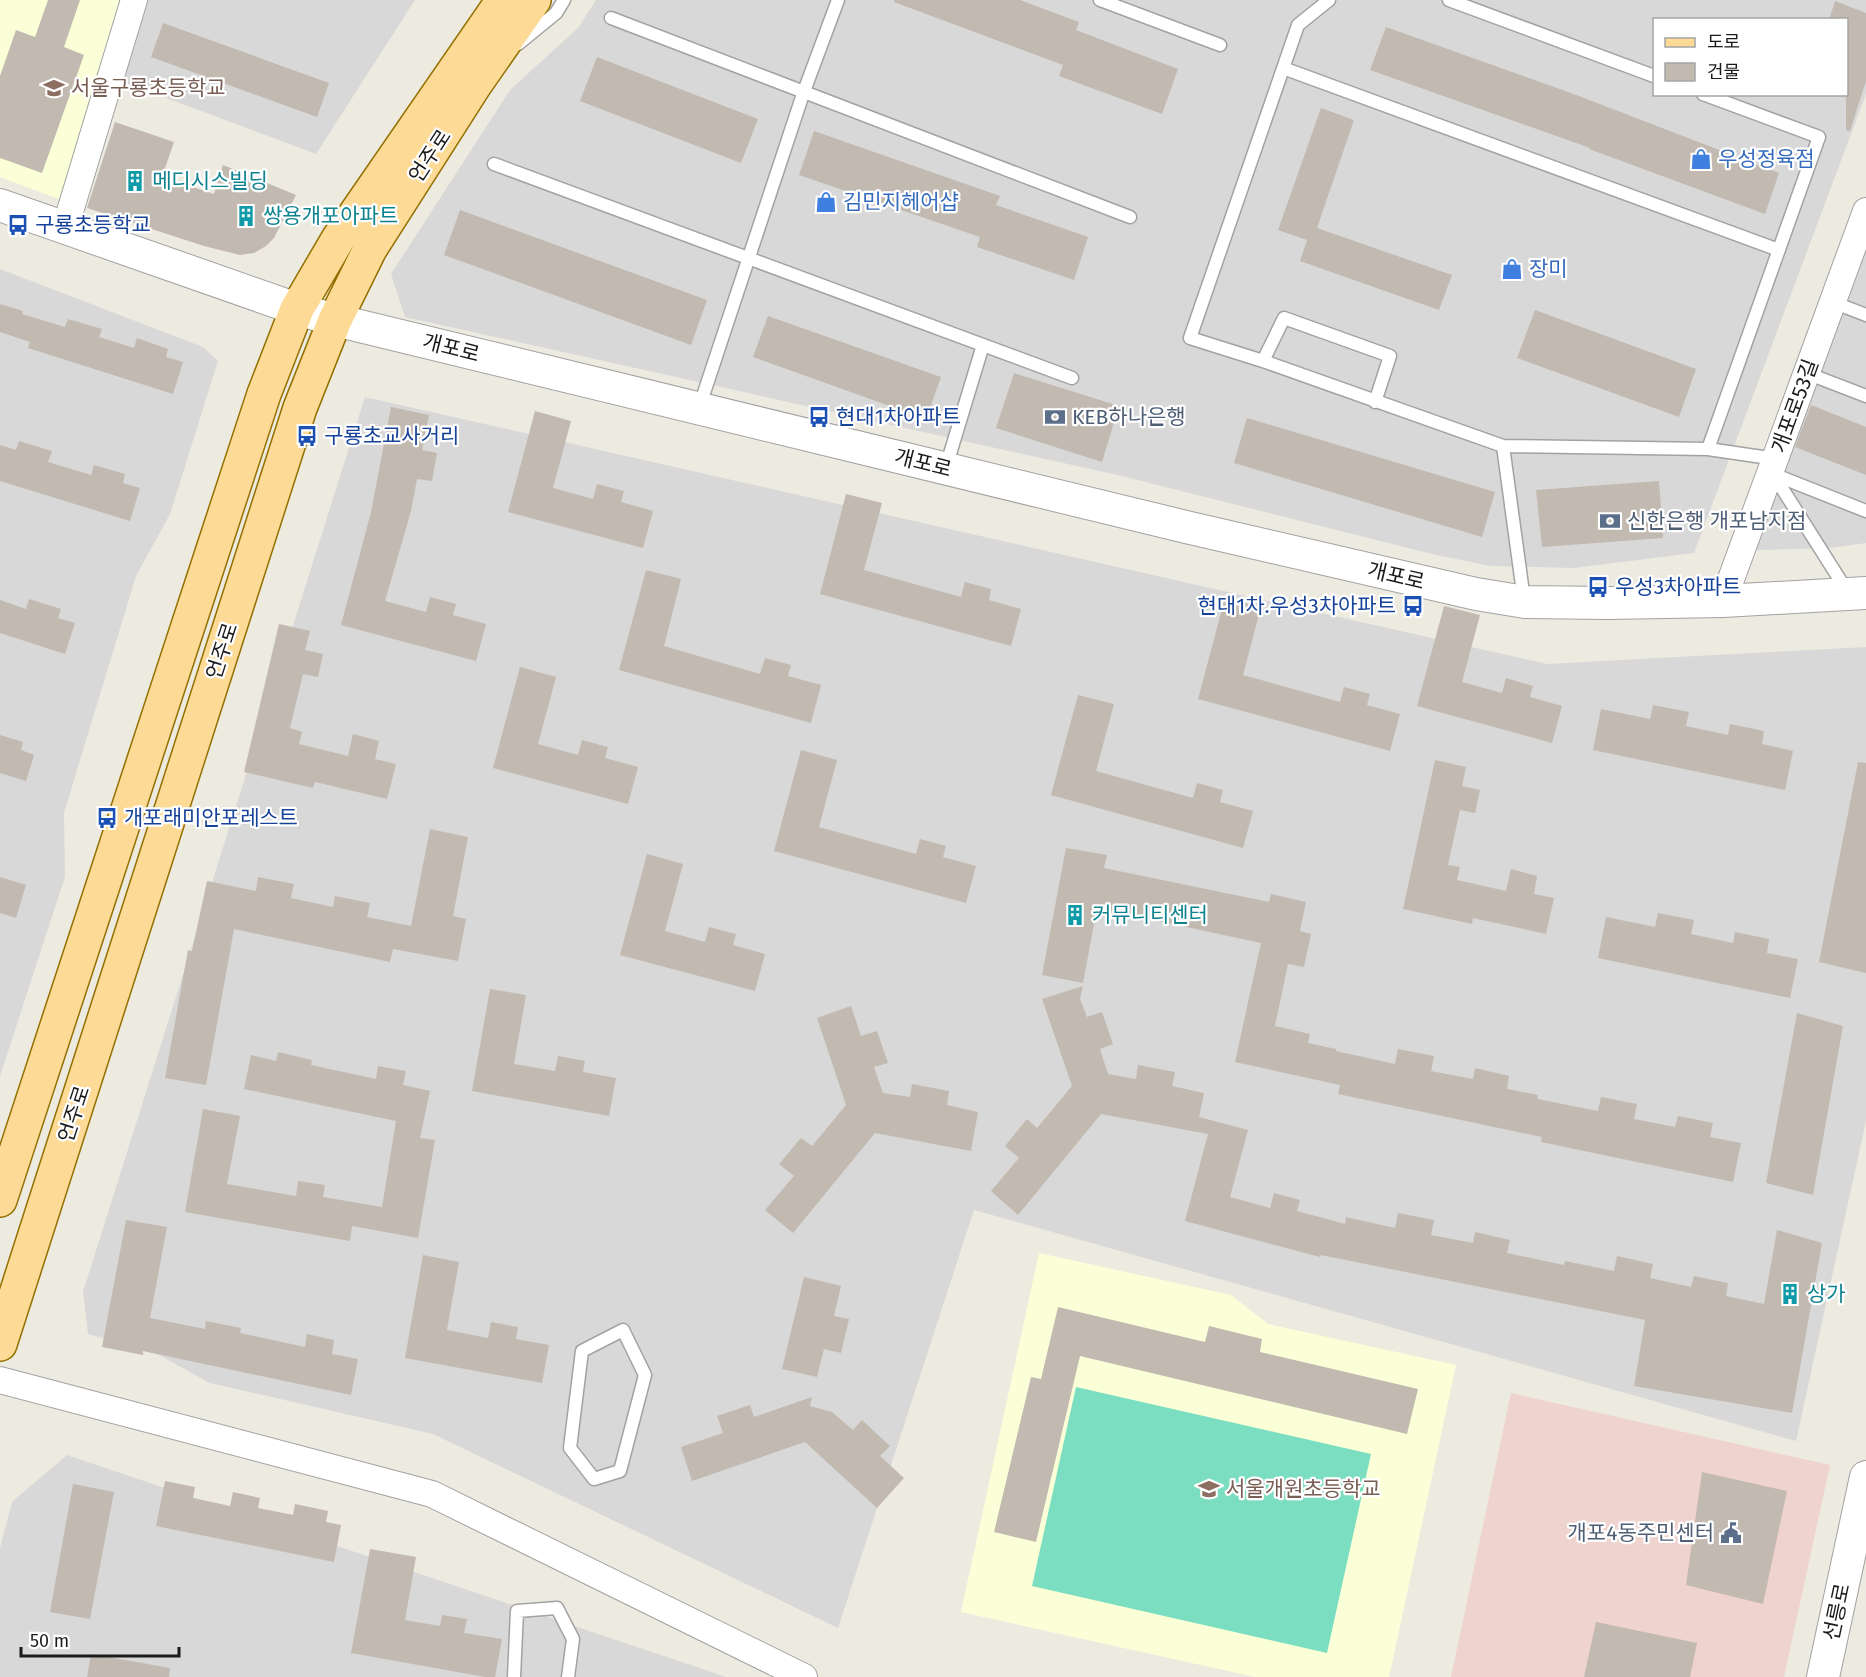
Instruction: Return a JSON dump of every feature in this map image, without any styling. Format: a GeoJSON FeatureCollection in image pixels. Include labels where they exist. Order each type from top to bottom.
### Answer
{"type":"FeatureCollection","features":[{"type":"Feature","properties":{"kind":"main road","name":"언주로"},"geometry":{"type":"LineString","coordinates":[[0,1200],[264,394],[297,309],[338,239],[503,0]]}},
{"type":"Feature","properties":{"kind":"main road","name":"언주로"},"geometry":{"type":"LineString","coordinates":[[0,1344],[300,408],[335,320],[370,249],[474,86],[534,0]]}},
{"type":"Feature","properties":{"kind":"street"},"geometry":{"type":"LineString","coordinates":[[65,228],[134,0]]}},
{"type":"Feature","properties":{"kind":"street","name":"개포로"},"geometry":{"type":"LineString","coordinates":[[0,205],[297,309],[335,320],[1209,533],[1476,594],[1525,602],[1608,603],[1723,601],[1858,593]]}},
{"type":"Feature","properties":{"kind":"street","name":"개포로53길"},"geometry":{"type":"LineString","coordinates":[[1723,601],[1775,466],[1866,210]]}},
{"type":"Feature","properties":{"kind":"street"},"geometry":{"type":"LineString","coordinates":[[0,1380],[432,1494],[804,1677]]}},
{"type":"Feature","properties":{"kind":"street","name":"선릉로"},"geometry":{"type":"LineString","coordinates":[[1823,1677],[1866,1477]]}},
{"type":"Feature","properties":{"kind":"lane"},"geometry":{"type":"LineString","coordinates":[[474,86],[515,47],[556,13],[564,0]]}},
{"type":"Feature","properties":{"kind":"lane"},"geometry":{"type":"LineString","coordinates":[[699,408],[803,94],[838,0]]}},
{"type":"Feature","properties":{"kind":"lane"},"geometry":{"type":"LineString","coordinates":[[1100,0],[1220,45]]}},
{"type":"Feature","properties":{"kind":"lane"},"geometry":{"type":"LineString","coordinates":[[1329,0],[1298,25],[1190,338],[1263,361],[1503,446],[1708,449],[1775,466],[1866,511]]}},
{"type":"Feature","properties":{"kind":"lane"},"geometry":{"type":"LineString","coordinates":[[1449,0],[1653,76]]}},
{"type":"Feature","properties":{"kind":"lane"},"geometry":{"type":"LineString","coordinates":[[611,18],[803,94],[1130,217]]}},
{"type":"Feature","properties":{"kind":"lane"},"geometry":{"type":"LineString","coordinates":[[1283,68],[1779,250]]}},
{"type":"Feature","properties":{"kind":"lane"},"geometry":{"type":"LineString","coordinates":[[1708,96],[1819,137],[1708,449]]}},
{"type":"Feature","properties":{"kind":"lane"},"geometry":{"type":"LineString","coordinates":[[494,164],[1072,378]]}},
{"type":"Feature","properties":{"kind":"lane"},"geometry":{"type":"LineString","coordinates":[[1775,466],[1835,303],[1866,228]]}},
{"type":"Feature","properties":{"kind":"lane"},"geometry":{"type":"LineString","coordinates":[[1835,303],[1866,315]]}},
{"type":"Feature","properties":{"kind":"lane"},"geometry":{"type":"LineString","coordinates":[[1263,361],[1284,318],[1380,352],[1390,356],[1375,402]]}},
{"type":"Feature","properties":{"kind":"lane"},"geometry":{"type":"LineString","coordinates":[[946,468],[983,345]]}},
{"type":"Feature","properties":{"kind":"lane"},"geometry":{"type":"LineString","coordinates":[[1809,374],[1866,396]]}},
{"type":"Feature","properties":{"kind":"lane"},"geometry":{"type":"LineString","coordinates":[[1503,446],[1525,602]]}},
{"type":"Feature","properties":{"kind":"lane"},"geometry":{"type":"LineString","coordinates":[[1775,466],[1858,593]]}},
{"type":"Feature","properties":{"kind":"lane"},"geometry":{"type":"LineString","coordinates":[[623,1330],[645,1375],[620,1471],[594,1479],[570,1448],[582,1351],[623,1330]]}},
{"type":"Feature","properties":{"kind":"lane"},"geometry":{"type":"LineString","coordinates":[[514,1677],[517,1611],[557,1608],[573,1639],[568,1677]]}},
{"type":"Feature","properties":{"kind":"shaded area","name":"서울구룡초등학교"},"geometry":{"type":"Polygon","coordinates":[[[0,0],[134,0],[72,204],[0,177],[0,0]]]}},
{"type":"Feature","properties":{"kind":"shaded area"},"geometry":{"type":"Polygon","coordinates":[[[144,0],[415,0],[316,154],[118,80],[144,0]]]}},
{"type":"Feature","properties":{"kind":"shaded area"},"geometry":{"type":"Polygon","coordinates":[[[596,0],[1866,0],[1866,94],[1694,553],[1574,568],[1490,566],[1432,554],[1122,476],[405,317],[391,274],[510,90],[578,28],[596,0]]]}},
{"type":"Feature","properties":{"kind":"shaded area"},"geometry":{"type":"Polygon","coordinates":[[[1859,211],[1866,214],[1866,543],[1830,548],[1727,551],[1859,211]]]}},
{"type":"Feature","properties":{"kind":"shaded area"},"geometry":{"type":"Polygon","coordinates":[[[0,269],[203,347],[218,361],[170,514],[136,576],[64,813],[65,877],[0,1076],[0,269]]]}},
{"type":"Feature","properties":{"kind":"shaded area"},"geometry":{"type":"Polygon","coordinates":[[[365,397],[1547,664],[1866,647],[1866,1121],[1796,1441],[974,1210],[838,1628],[433,1434],[210,1383],[159,1355],[88,1334],[83,1292],[365,397]]]}},
{"type":"Feature","properties":{"kind":"shaded area","name":"서울개원초등학교"},"geometry":{"type":"Polygon","coordinates":[[[1039,1253],[1231,1295],[1268,1324],[1456,1365],[1389,1677],[1255,1677],[961,1612],[1039,1253]]]}},
{"type":"Feature","properties":{"kind":"shaded area"},"geometry":{"type":"Polygon","coordinates":[[[1511,1393],[1830,1465],[1784,1677],[1451,1677],[1511,1393]]]}},
{"type":"Feature","properties":{"kind":"shaded area"},"geometry":{"type":"Polygon","coordinates":[[[67,1455],[726,1677],[0,1677],[0,1548],[12,1502],[67,1455]]]}},
{"type":"Feature","properties":{"kind":"green space"},"geometry":{"type":"Polygon","coordinates":[[[1076,1387],[1371,1454],[1327,1653],[1032,1586],[1076,1387]]]}},
{"type":"Feature","properties":{"kind":"building"},"geometry":{"type":"Polygon","coordinates":[[[48,0],[80,0],[64,47],[84,55],[42,173],[0,158],[0,76],[16,30],[35,37],[48,0]]]}},
{"type":"Feature","properties":{"kind":"building"},"geometry":{"type":"Polygon","coordinates":[[[894,0],[1020,0],[1079,22],[1076,30],[1178,69],[1162,114],[1059,76],[1063,65],[894,2],[894,0]]]}},
{"type":"Feature","properties":{"kind":"building"},"geometry":{"type":"Polygon","coordinates":[[[1835,1],[1866,13],[1866,81],[1850,131],[1846,130],[1848,18],[1830,18],[1835,1]]]}},
{"type":"Feature","properties":{"kind":"building"},"geometry":{"type":"Polygon","coordinates":[[[163,23],[329,83],[317,117],[151,57],[163,23]]]}},
{"type":"Feature","properties":{"kind":"building"},"geometry":{"type":"Polygon","coordinates":[[[1386,27],[1579,96],[1779,173],[1765,214],[1590,148],[1370,70],[1386,27]]]}},
{"type":"Feature","properties":{"kind":"building"},"geometry":{"type":"Polygon","coordinates":[[[597,57],[758,119],[741,163],[580,101],[597,57]]]}},
{"type":"Feature","properties":{"kind":"building"},"geometry":{"type":"Polygon","coordinates":[[[1321,108],[1354,120],[1317,228],[1452,275],[1439,310],[1300,261],[1307,240],[1278,230],[1321,108]]]}},
{"type":"Feature","properties":{"kind":"building"},"geometry":{"type":"Polygon","coordinates":[[[115,122],[174,142],[162,177],[214,194],[223,165],[296,195],[274,238],[254,253],[240,255],[204,246],[87,208],[115,122]]]}},
{"type":"Feature","properties":{"kind":"building"},"geometry":{"type":"Polygon","coordinates":[[[814,131],[1000,196],[996,205],[1088,237],[1074,280],[977,247],[980,237],[799,175],[814,131]]]}},
{"type":"Feature","properties":{"kind":"building"},"geometry":{"type":"Polygon","coordinates":[[[460,210],[707,300],[691,345],[444,255],[460,210]]]}},
{"type":"Feature","properties":{"kind":"building"},"geometry":{"type":"Polygon","coordinates":[[[0,304],[23,311],[22,314],[65,327],[68,319],[102,329],[99,337],[134,348],[137,338],[168,349],[166,357],[183,362],[173,394],[28,348],[30,342],[0,332],[0,304]]]}},
{"type":"Feature","properties":{"kind":"building"},"geometry":{"type":"Polygon","coordinates":[[[1535,310],[1696,369],[1679,417],[1517,358],[1535,310]]]}},
{"type":"Feature","properties":{"kind":"building"},"geometry":{"type":"Polygon","coordinates":[[[768,316],[941,377],[926,419],[753,357],[768,316]]]}},
{"type":"Feature","properties":{"kind":"building"},"geometry":{"type":"Polygon","coordinates":[[[1014,373],[1119,406],[1102,462],[996,428],[1014,373]]]}},
{"type":"Feature","properties":{"kind":"building"},"geometry":{"type":"Polygon","coordinates":[[[1811,405],[1866,427],[1866,475],[1795,447],[1811,405]]]}},
{"type":"Feature","properties":{"kind":"building"},"geometry":{"type":"Polygon","coordinates":[[[391,407],[429,415],[422,450],[437,453],[432,481],[417,479],[411,511],[385,601],[426,612],[430,597],[456,604],[453,615],[486,624],[476,661],[341,625],[371,512],[391,407]]]}},
{"type":"Feature","properties":{"kind":"building"},"geometry":{"type":"Polygon","coordinates":[[[535,411],[571,421],[553,488],[593,499],[597,484],[624,491],[621,502],[653,511],[643,548],[508,512],[535,411]]]}},
{"type":"Feature","properties":{"kind":"building"},"geometry":{"type":"Polygon","coordinates":[[[1247,418],[1495,492],[1482,537],[1234,463],[1247,418]]]}},
{"type":"Feature","properties":{"kind":"building"},"geometry":{"type":"Polygon","coordinates":[[[19,441],[52,451],[48,462],[91,475],[94,465],[125,474],[123,483],[140,488],[130,521],[0,481],[0,445],[16,450],[19,441]]]}},
{"type":"Feature","properties":{"kind":"building"},"geometry":{"type":"Polygon","coordinates":[[[1659,481],[1663,538],[1542,547],[1536,490],[1659,481]]]}},
{"type":"Feature","properties":{"kind":"building"},"geometry":{"type":"Polygon","coordinates":[[[846,494],[882,503],[864,570],[961,597],[965,582],[991,589],[989,600],[1021,609],[1011,646],[820,594],[846,494]]]}},
{"type":"Feature","properties":{"kind":"building"},"geometry":{"type":"Polygon","coordinates":[[[646,570],[681,579],[664,646],[760,674],[765,658],[791,665],[788,676],[821,685],[811,723],[619,670],[646,570]]]}},
{"type":"Feature","properties":{"kind":"building"},"geometry":{"type":"Polygon","coordinates":[[[1225,598],[1261,607],[1243,675],[1340,702],[1344,687],[1370,694],[1367,705],[1400,714],[1390,751],[1198,699],[1225,598]]]}},
{"type":"Feature","properties":{"kind":"building"},"geometry":{"type":"Polygon","coordinates":[[[29,599],[61,609],[58,618],[75,623],[65,654],[0,633],[0,600],[26,609],[29,599]]]}},
{"type":"Feature","properties":{"kind":"building"},"geometry":{"type":"Polygon","coordinates":[[[1444,606],[1480,615],[1462,682],[1502,693],[1506,678],[1533,686],[1530,697],[1562,706],[1552,743],[1417,706],[1444,606]]]}},
{"type":"Feature","properties":{"kind":"building"},"geometry":{"type":"Polygon","coordinates":[[[279,624],[310,631],[305,650],[323,654],[318,677],[303,674],[290,728],[302,732],[299,744],[348,756],[353,734],[379,741],[375,759],[396,764],[387,799],[315,782],[313,788],[244,772],[279,624]]]}},
{"type":"Feature","properties":{"kind":"building"},"geometry":{"type":"Polygon","coordinates":[[[520,667],[556,677],[538,744],[578,755],[582,740],[608,747],[605,758],[638,767],[628,804],[493,768],[520,667]]]}},
{"type":"Feature","properties":{"kind":"building"},"geometry":{"type":"Polygon","coordinates":[[[1078,695],[1114,704],[1096,771],[1193,798],[1197,783],[1223,790],[1220,802],[1253,811],[1243,848],[1051,795],[1078,695]]]}},
{"type":"Feature","properties":{"kind":"building"},"geometry":{"type":"Polygon","coordinates":[[[1653,705],[1689,712],[1686,726],[1728,735],[1730,724],[1764,731],[1762,744],[1793,751],[1785,790],[1593,750],[1601,709],[1650,719],[1653,705]]]}},
{"type":"Feature","properties":{"kind":"building"},"geometry":{"type":"Polygon","coordinates":[[[0,735],[23,742],[21,750],[34,755],[26,781],[0,773],[0,735]]]}},
{"type":"Feature","properties":{"kind":"building"},"geometry":{"type":"Polygon","coordinates":[[[801,750],[837,760],[819,827],[916,854],[920,839],[946,846],[943,857],[976,866],[966,903],[774,851],[801,750]]]}},
{"type":"Feature","properties":{"kind":"building"},"geometry":{"type":"Polygon","coordinates":[[[1435,760],[1466,767],[1462,786],[1480,790],[1475,813],[1460,810],[1448,865],[1460,867],[1457,880],[1506,891],[1511,869],[1537,876],[1534,894],[1554,898],[1546,934],[1473,918],[1472,924],[1403,909],[1435,760]]]}},
{"type":"Feature","properties":{"kind":"building"},"geometry":{"type":"Polygon","coordinates":[[[1858,762],[1866,763],[1866,973],[1819,962],[1858,762]]]}},
{"type":"Feature","properties":{"kind":"building"},"geometry":{"type":"Polygon","coordinates":[[[430,829],[468,837],[453,916],[466,919],[458,961],[393,949],[390,962],[234,929],[206,1085],[165,1078],[188,950],[192,951],[207,881],[256,891],[258,877],[294,884],[291,898],[333,907],[335,896],[370,903],[367,917],[411,926],[430,829]]]}},
{"type":"Feature","properties":{"kind":"building"},"geometry":{"type":"Polygon","coordinates":[[[1066,848],[1107,855],[1104,868],[1269,902],[1271,894],[1306,902],[1300,931],[1311,934],[1304,967],[1288,964],[1275,1026],[1310,1034],[1308,1043],[1395,1064],[1398,1049],[1434,1056],[1431,1071],[1473,1079],[1475,1068],[1509,1076],[1507,1089],[1538,1095],[1537,1099],[1598,1111],[1601,1097],[1637,1104],[1634,1119],[1675,1127],[1678,1116],[1713,1123],[1710,1137],[1741,1143],[1733,1182],[1541,1142],[1542,1137],[1338,1094],[1340,1085],[1235,1062],[1261,943],[1097,908],[1083,983],[1042,975],[1066,848]]]}},
{"type":"Feature","properties":{"kind":"building"},"geometry":{"type":"Polygon","coordinates":[[[647,854],[683,864],[665,931],[705,942],[709,927],[736,934],[733,945],[765,954],[755,991],[620,955],[647,854]]]}},
{"type":"Feature","properties":{"kind":"building"},"geometry":{"type":"Polygon","coordinates":[[[0,877],[26,885],[16,918],[0,913],[0,877]]]}},
{"type":"Feature","properties":{"kind":"building"},"geometry":{"type":"Polygon","coordinates":[[[1658,913],[1694,920],[1691,934],[1733,943],[1735,932],[1769,939],[1767,953],[1798,959],[1790,998],[1598,958],[1606,917],[1655,927],[1658,913]]]}},
{"type":"Feature","properties":{"kind":"building"},"geometry":{"type":"Polygon","coordinates":[[[1083,986],[1080,999],[1087,1017],[1102,1012],[1113,1044],[1100,1049],[1108,1074],[1136,1079],[1138,1065],[1175,1072],[1172,1086],[1204,1093],[1199,1117],[1248,1130],[1230,1197],[1270,1208],[1274,1193],[1300,1200],[1297,1211],[1345,1224],[1346,1217],[1395,1228],[1398,1213],[1434,1220],[1431,1235],[1473,1243],[1475,1232],[1510,1240],[1507,1253],[1564,1265],[1565,1261],[1614,1271],[1617,1256],[1653,1264],[1650,1278],[1691,1287],[1694,1276],[1728,1283],[1726,1296],[1764,1304],[1777,1230],[1822,1243],[1792,1413],[1634,1386],[1645,1320],[1321,1255],[1320,1257],[1185,1221],[1208,1134],[1101,1114],[1018,1215],[991,1191],[1019,1158],[1005,1146],[1027,1119],[1037,1128],[1072,1086],[1042,999],[1083,986]]]}},
{"type":"Feature","properties":{"kind":"building"},"geometry":{"type":"Polygon","coordinates":[[[490,989],[526,995],[514,1064],[555,1071],[558,1056],[585,1061],[583,1072],[616,1078],[609,1116],[472,1091],[490,989]]]}},
{"type":"Feature","properties":{"kind":"building"},"geometry":{"type":"Polygon","coordinates":[[[851,1006],[861,1036],[877,1031],[888,1063],[874,1067],[883,1093],[910,1097],[912,1084],[949,1091],[947,1105],[978,1112],[971,1151],[875,1133],[793,1233],[765,1210],[794,1176],[779,1164],[801,1138],[812,1146],[846,1105],[817,1018],[851,1006]]]}},
{"type":"Feature","properties":{"kind":"building"},"geometry":{"type":"Polygon","coordinates":[[[1797,1013],[1843,1026],[1813,1195],[1766,1183],[1797,1013]]]}},
{"type":"Feature","properties":{"kind":"building"},"geometry":{"type":"Polygon","coordinates":[[[278,1052],[312,1060],[311,1065],[376,1079],[378,1066],[406,1071],[403,1085],[430,1091],[420,1138],[435,1140],[418,1238],[352,1226],[350,1241],[185,1212],[203,1109],[240,1116],[227,1184],[296,1196],[298,1181],[325,1185],[323,1197],[382,1207],[396,1121],[244,1089],[251,1055],[276,1061],[278,1052]]]}},
{"type":"Feature","properties":{"kind":"building"},"geometry":{"type":"Polygon","coordinates":[[[126,1220],[167,1227],[150,1318],[205,1329],[206,1321],[241,1328],[240,1333],[305,1347],[307,1334],[334,1340],[332,1354],[358,1359],[351,1395],[143,1351],[143,1355],[102,1347],[126,1220]]]}},
{"type":"Feature","properties":{"kind":"building"},"geometry":{"type":"Polygon","coordinates":[[[423,1255],[459,1262],[447,1330],[488,1338],[491,1322],[518,1327],[516,1339],[549,1345],[542,1383],[405,1358],[423,1255]]]}},
{"type":"Feature","properties":{"kind":"building"},"geometry":{"type":"Polygon","coordinates":[[[804,1277],[841,1286],[834,1316],[849,1319],[841,1353],[824,1349],[817,1377],[782,1369],[804,1277]]]}},
{"type":"Feature","properties":{"kind":"building"},"geometry":{"type":"Polygon","coordinates":[[[1058,1307],[1205,1342],[1209,1326],[1262,1339],[1260,1352],[1418,1389],[1407,1434],[1080,1356],[1036,1542],[994,1532],[1031,1377],[1041,1379],[1058,1307]]]}},
{"type":"Feature","properties":{"kind":"building"},"geometry":{"type":"Polygon","coordinates":[[[812,1397],[810,1406],[832,1412],[853,1430],[862,1420],[890,1446],[880,1456],[904,1478],[877,1508],[805,1442],[692,1481],[681,1447],[723,1433],[717,1416],[750,1405],[754,1417],[812,1397]]]}},
{"type":"Feature","properties":{"kind":"building"},"geometry":{"type":"Polygon","coordinates":[[[1702,1472],[1787,1491],[1763,1604],[1686,1585],[1702,1472]]]}},
{"type":"Feature","properties":{"kind":"building"},"geometry":{"type":"Polygon","coordinates":[[[165,1481],[195,1487],[193,1498],[230,1506],[233,1492],[260,1498],[258,1508],[293,1515],[295,1504],[328,1511],[326,1522],[341,1525],[334,1562],[156,1526],[165,1481]]]}},
{"type":"Feature","properties":{"kind":"building"},"geometry":{"type":"Polygon","coordinates":[[[73,1484],[114,1492],[90,1619],[50,1612],[73,1484]]]}},
{"type":"Feature","properties":{"kind":"building"},"geometry":{"type":"Polygon","coordinates":[[[370,1549],[416,1557],[405,1620],[440,1626],[442,1615],[467,1619],[464,1633],[502,1639],[495,1677],[351,1653],[370,1549]]]}},
{"type":"Feature","properties":{"kind":"building"},"geometry":{"type":"Polygon","coordinates":[[[1596,1622],[1697,1643],[1690,1677],[1584,1677],[1596,1622]]]}},
{"type":"Feature","properties":{"kind":"building"},"geometry":{"type":"Polygon","coordinates":[[[91,1654],[170,1668],[169,1677],[87,1677],[91,1654]]]}},
{"type":"Feature","properties":{"kind":"place","name":"서울구룡초등학교"},"geometry":{"type":"Point","coordinates":[54,88]}},
{"type":"Feature","properties":{"kind":"place","name":"우성정육점"},"geometry":{"type":"Point","coordinates":[1701,159]}},
{"type":"Feature","properties":{"kind":"place","name":"메디시스빌딩"},"geometry":{"type":"Point","coordinates":[135,181]}},
{"type":"Feature","properties":{"kind":"place","name":"김민지헤어샵"},"geometry":{"type":"Point","coordinates":[826,202]}},
{"type":"Feature","properties":{"kind":"place","name":"쌍용개포아파트"},"geometry":{"type":"Point","coordinates":[246,216]}},
{"type":"Feature","properties":{"kind":"place","name":"구룡초등학교"},"geometry":{"type":"Point","coordinates":[18,225]}},
{"type":"Feature","properties":{"kind":"place","name":"장미"},"geometry":{"type":"Point","coordinates":[1512,269]}},
{"type":"Feature","properties":{"kind":"place","name":"현대1차아파트"},"geometry":{"type":"Point","coordinates":[819,417]}},
{"type":"Feature","properties":{"kind":"place","name":"KEB하나은행"},"geometry":{"type":"Point","coordinates":[1055,417]}},
{"type":"Feature","properties":{"kind":"place","name":"구룡초교사거리"},"geometry":{"type":"Point","coordinates":[307,436]}},
{"type":"Feature","properties":{"kind":"place","name":"신한은행 개포남지점"},"geometry":{"type":"Point","coordinates":[1610,521]}},
{"type":"Feature","properties":{"kind":"place","name":"우성3차아파트"},"geometry":{"type":"Point","coordinates":[1598,587]}},
{"type":"Feature","properties":{"kind":"place","name":"현대1차.우성3차아파트"},"geometry":{"type":"Point","coordinates":[1413,606]}},
{"type":"Feature","properties":{"kind":"place","name":"개포래미안포레스트"},"geometry":{"type":"Point","coordinates":[107,818]}},
{"type":"Feature","properties":{"kind":"place","name":"커뮤니티센터"},"geometry":{"type":"Point","coordinates":[1075,915]}},
{"type":"Feature","properties":{"kind":"place","name":"상가"},"geometry":{"type":"Point","coordinates":[1790,1294]}},
{"type":"Feature","properties":{"kind":"place","name":"서울개원초등학교"},"geometry":{"type":"Point","coordinates":[1209,1489]}},
{"type":"Feature","properties":{"kind":"place","name":"개포4동주민센터"},"geometry":{"type":"Point","coordinates":[1731,1533]}}]}
